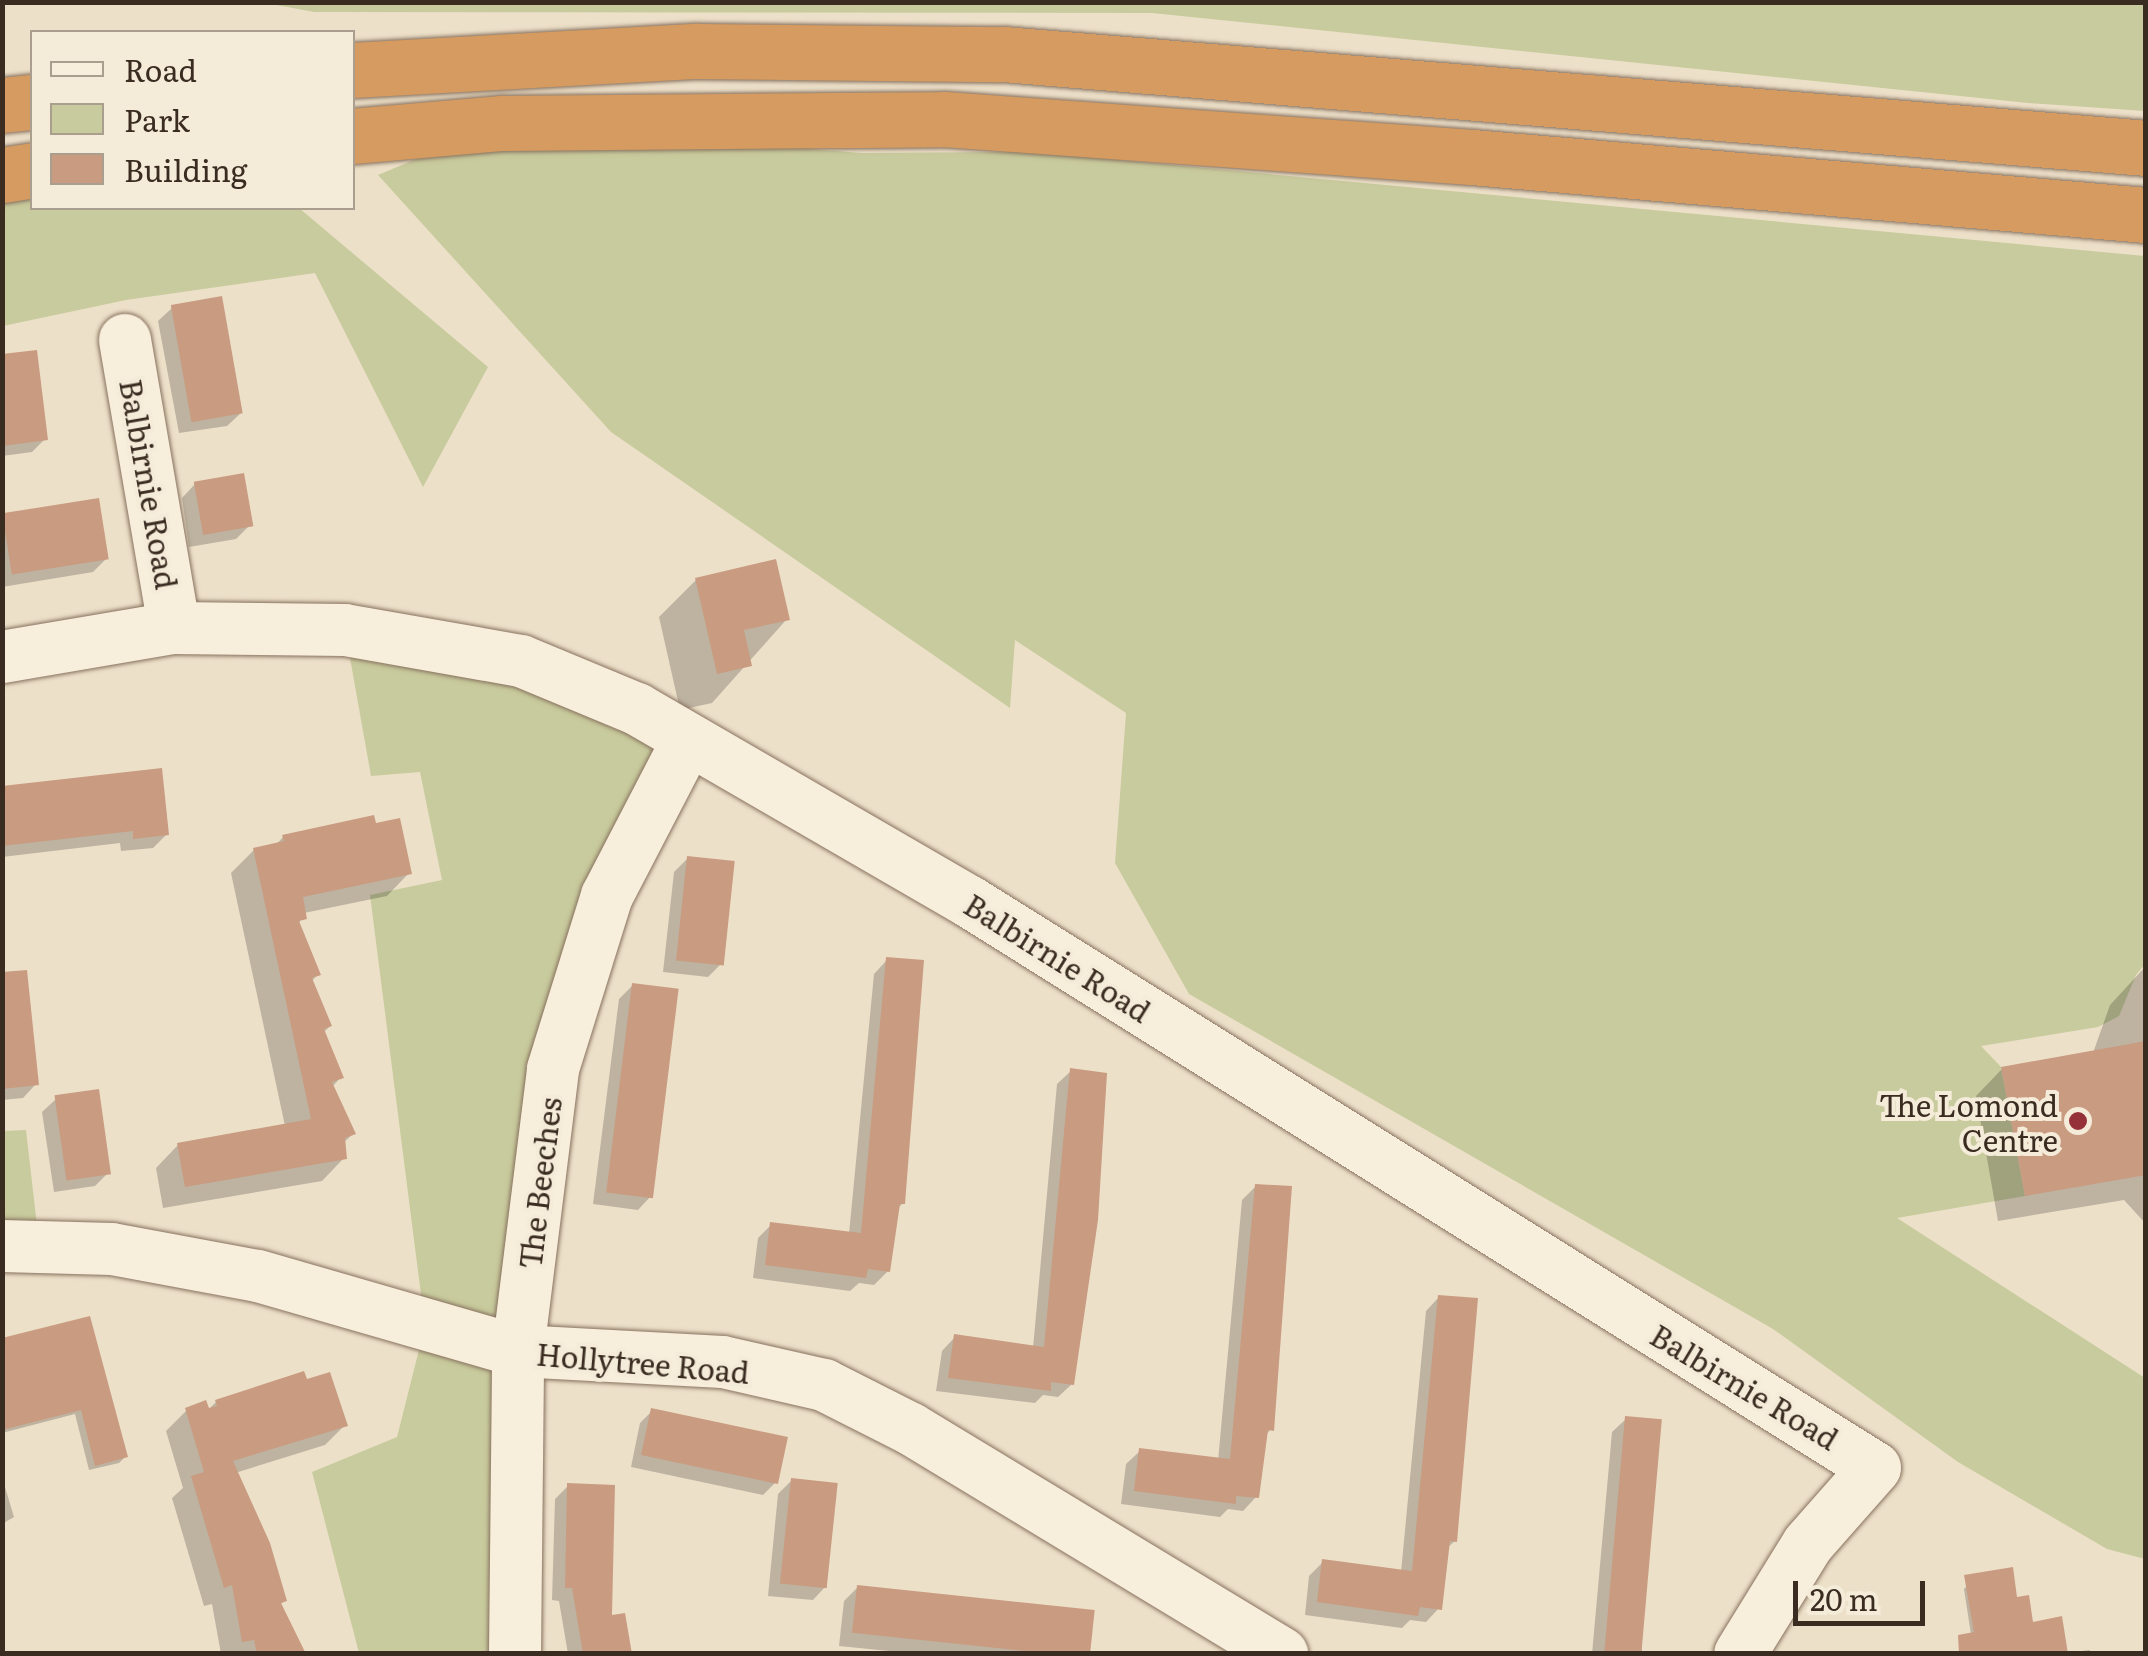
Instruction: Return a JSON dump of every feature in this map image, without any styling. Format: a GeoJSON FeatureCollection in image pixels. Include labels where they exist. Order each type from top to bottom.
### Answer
{"type":"FeatureCollection","features":[{"type":"Feature","properties":{"kind":"highway"},"geometry":{"type":"LineString","coordinates":[[355,70],[492,59],[697,51],[1003,54],[2146,148]]}},
{"type":"Feature","properties":{"kind":"highway"},"geometry":{"type":"LineString","coordinates":[[2,105],[30,102]]}},
{"type":"Feature","properties":{"kind":"highway"},"geometry":{"type":"LineString","coordinates":[[355,136],[502,124],[830,117],[1043,124],[2146,215]]}},
{"type":"Feature","properties":{"kind":"highway"},"geometry":{"type":"LineString","coordinates":[[2,175],[30,170]]}},
{"type":"Feature","properties":{"kind":"street","name":"Balbirnie Road"},"geometry":{"type":"LineString","coordinates":[[125,340],[174,628]]}},
{"type":"Feature","properties":{"kind":"street","name":"Balbirnie Road"},"geometry":{"type":"LineString","coordinates":[[2,657],[174,628],[345,630],[458,646],[521,661],[582,683],[962,897],[1875,1468],[1808,1544],[1740,1654]]}},
{"type":"Feature","properties":{"kind":"street","name":"The Beeches"},"geometry":{"type":"LineString","coordinates":[[516,1654],[518,1352],[554,1069],[606,896],[688,740]]}},
{"type":"Feature","properties":{"kind":"street","name":"Hollytree Road"},"geometry":{"type":"LineString","coordinates":[[2,1246],[112,1249],[258,1276],[335,1295],[518,1352],[723,1362],[824,1385],[911,1429],[1282,1654]]}},
{"type":"Feature","properties":{"kind":"green space"},"geometry":{"type":"Polygon","coordinates":[[[266,3],[2145,3],[2145,111],[2028,103],[1152,13],[314,12],[266,3]]]}},
{"type":"Feature","properties":{"kind":"green space"},"geometry":{"type":"Polygon","coordinates":[[[502,123],[861,153],[1033,152],[2145,256],[2145,964],[2136,975],[2119,1016],[2098,1027],[1981,1046],[2001,1067],[2025,1196],[1897,1218],[2145,1378],[2145,1559],[2107,1549],[1958,1462],[1773,1329],[1189,994],[1115,863],[1126,713],[1015,640],[1010,708],[611,432],[378,175],[502,123]]]}},
{"type":"Feature","properties":{"kind":"green space"},"geometry":{"type":"Polygon","coordinates":[[[30,186],[30,210],[301,210],[488,367],[423,487],[315,273],[126,300],[3,326],[2,190],[30,186]]]}},
{"type":"Feature","properties":{"kind":"green space"},"geometry":{"type":"Polygon","coordinates":[[[345,630],[688,740],[553,1069],[515,1653],[359,1653],[312,1472],[397,1437],[425,1326],[370,895],[442,880],[420,772],[371,776],[345,630]]]}},
{"type":"Feature","properties":{"kind":"green space"},"geometry":{"type":"Polygon","coordinates":[[[26,1130],[39,1243],[3,1246],[3,1131],[26,1130]]]}},
{"type":"Feature","properties":{"kind":"building"},"geometry":{"type":"Polygon","coordinates":[[[222,296],[243,413],[191,422],[171,305],[222,296]]]}},
{"type":"Feature","properties":{"kind":"building"},"geometry":{"type":"Polygon","coordinates":[[[37,350],[48,440],[2,446],[2,354],[37,350]]]}},
{"type":"Feature","properties":{"kind":"building"},"geometry":{"type":"Polygon","coordinates":[[[244,473],[253,526],[203,535],[194,482],[244,473]]]}},
{"type":"Feature","properties":{"kind":"building"},"geometry":{"type":"Polygon","coordinates":[[[99,498],[109,559],[12,575],[2,513],[99,498]]]}},
{"type":"Feature","properties":{"kind":"building"},"geometry":{"type":"Polygon","coordinates":[[[776,559],[790,620],[744,630],[752,666],[717,674],[695,578],[776,559]]]}},
{"type":"Feature","properties":{"kind":"building"},"geometry":{"type":"Polygon","coordinates":[[[162,768],[169,835],[133,839],[133,831],[2,846],[2,786],[162,768]]]}},
{"type":"Feature","properties":{"kind":"building"},"geometry":{"type":"Polygon","coordinates":[[[374,815],[376,823],[400,818],[412,874],[303,897],[307,919],[299,921],[321,975],[312,978],[332,1026],[324,1029],[344,1078],[332,1082],[356,1134],[345,1138],[347,1159],[185,1187],[177,1143],[311,1119],[253,848],[284,841],[282,835],[374,815]]]}},
{"type":"Feature","properties":{"kind":"building"},"geometry":{"type":"Polygon","coordinates":[[[687,856],[735,861],[724,965],[676,960],[687,856]]]}},
{"type":"Feature","properties":{"kind":"building"},"geometry":{"type":"Polygon","coordinates":[[[886,957],[924,960],[905,1204],[900,1204],[890,1272],[868,1269],[866,1278],[765,1265],[770,1222],[861,1233],[886,957]]]}},
{"type":"Feature","properties":{"kind":"building"},"geometry":{"type":"Polygon","coordinates":[[[27,970],[39,1085],[2,1089],[2,972],[27,970]]]}},
{"type":"Feature","properties":{"kind":"building"},"geometry":{"type":"Polygon","coordinates":[[[632,983],[679,989],[653,1198],[606,1192],[632,983]]]}},
{"type":"Feature","properties":{"kind":"building","name":"The Lomond Centre"},"geometry":{"type":"Polygon","coordinates":[[[2146,1041],[2146,1175],[2025,1196],[2001,1067],[2146,1041]]]}},
{"type":"Feature","properties":{"kind":"building"},"geometry":{"type":"Polygon","coordinates":[[[1070,1068],[1107,1073],[1098,1220],[1074,1385],[1051,1382],[1051,1391],[948,1378],[954,1334],[1044,1347],[1070,1068]]]}},
{"type":"Feature","properties":{"kind":"building"},"geometry":{"type":"Polygon","coordinates":[[[99,1089],[111,1174],[66,1180],[54,1095],[99,1089]]]}},
{"type":"Feature","properties":{"kind":"building"},"geometry":{"type":"Polygon","coordinates":[[[1255,1184],[1292,1186],[1274,1431],[1268,1430],[1259,1498],[1236,1496],[1236,1504],[1134,1491],[1139,1448],[1230,1459],[1255,1184]]]}},
{"type":"Feature","properties":{"kind":"building"},"geometry":{"type":"Polygon","coordinates":[[[1438,1295],[1478,1298],[1457,1542],[1450,1541],[1442,1610],[1420,1607],[1418,1616],[1317,1602],[1322,1559],[1412,1571],[1438,1295]]]}},
{"type":"Feature","properties":{"kind":"building"},"geometry":{"type":"Polygon","coordinates":[[[90,1316],[128,1457],[95,1466],[81,1410],[2,1430],[2,1338],[90,1316]]]}},
{"type":"Feature","properties":{"kind":"building"},"geometry":{"type":"Polygon","coordinates":[[[304,1371],[307,1379],[330,1372],[348,1426],[233,1461],[270,1543],[287,1601],[281,1603],[306,1654],[257,1654],[254,1640],[242,1642],[232,1585],[224,1588],[191,1476],[204,1472],[185,1408],[206,1400],[209,1408],[217,1406],[215,1400],[304,1371]]]}},
{"type":"Feature","properties":{"kind":"building"},"geometry":{"type":"Polygon","coordinates":[[[651,1408],[788,1437],[778,1484],[641,1455],[651,1408]]]}},
{"type":"Feature","properties":{"kind":"building"},"geometry":{"type":"Polygon","coordinates":[[[1625,1416],[1662,1419],[1641,1654],[1604,1654],[1625,1416]]]}},
{"type":"Feature","properties":{"kind":"building"},"geometry":{"type":"Polygon","coordinates":[[[791,1478],[838,1483],[827,1588],[780,1583],[791,1478]]]}},
{"type":"Feature","properties":{"kind":"building"},"geometry":{"type":"Polygon","coordinates":[[[567,1483],[615,1485],[612,1615],[625,1613],[632,1654],[583,1654],[572,1588],[565,1588],[567,1483]]]}},
{"type":"Feature","properties":{"kind":"building"},"geometry":{"type":"Polygon","coordinates":[[[2013,1567],[2017,1597],[2029,1595],[2033,1622],[2062,1616],[2068,1654],[1959,1654],[1958,1635],[1974,1632],[1964,1575],[2013,1567]]]}},
{"type":"Feature","properties":{"kind":"building"},"geometry":{"type":"Polygon","coordinates":[[[857,1585],[1095,1610],[1090,1654],[1054,1654],[852,1633],[857,1585]]]}},
{"type":"Feature","properties":{"kind":"place","name":"The Lomond Centre"},"geometry":{"type":"Point","coordinates":[2078,1121]}}]}
